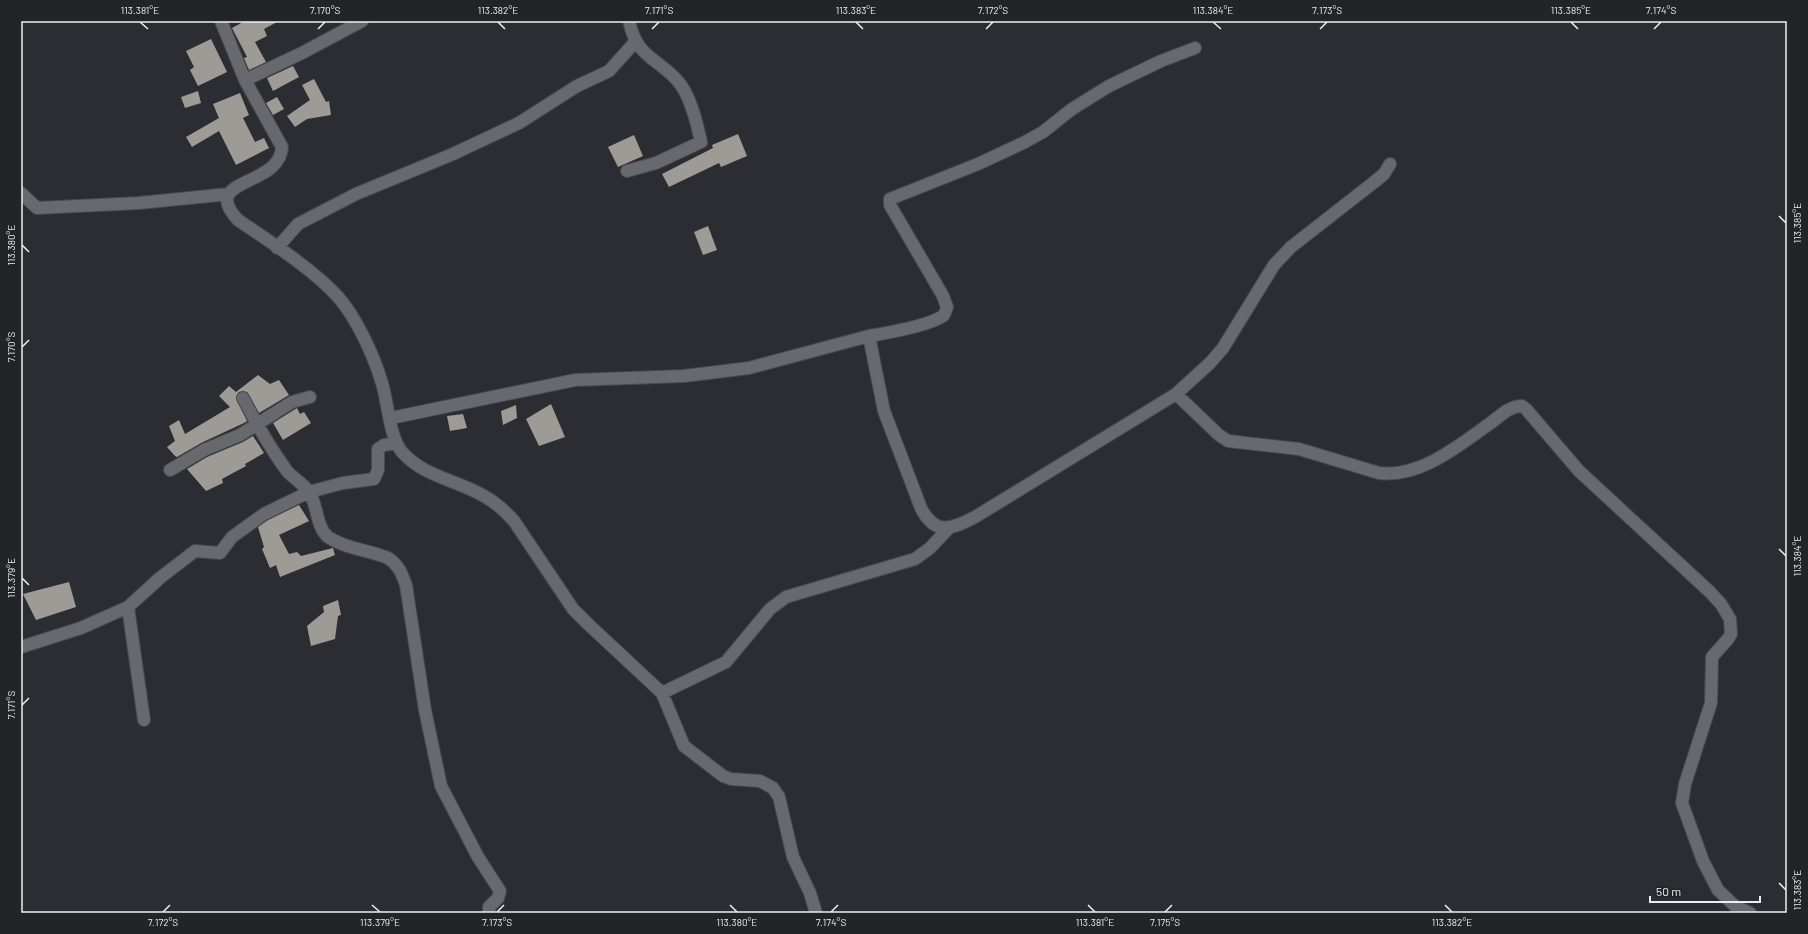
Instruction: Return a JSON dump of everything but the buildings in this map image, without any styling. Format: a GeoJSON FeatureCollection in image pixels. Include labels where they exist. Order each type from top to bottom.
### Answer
{"type":"FeatureCollection","features":[{"type":"Feature","properties":{"kind":"street"},"geometry":{"type":"LineString","coordinates":[[221,21],[245,80],[282,147],[281,155],[274,166],[268,171],[238,185],[229,194],[226,199],[227,205],[231,212],[238,220],[313,274],[339,298],[371,354],[382,380],[396,443],[412,460],[434,475],[484,496],[502,508],[526,536],[573,609],[662,693],[680,740],[690,751],[723,776],[731,779],[760,781],[773,788],[779,797],[793,857],[810,893],[816,913]]}},
{"type":"Feature","properties":{"kind":"street"},"geometry":{"type":"LineString","coordinates":[[245,80],[302,53],[362,21]]}},
{"type":"Feature","properties":{"kind":"street"},"geometry":{"type":"LineString","coordinates":[[627,171],[656,163],[702,142],[694,112],[677,80],[643,53],[632,36],[629,21]]}},
{"type":"Feature","properties":{"kind":"street"},"geometry":{"type":"LineString","coordinates":[[277,248],[298,224],[356,194],[453,154],[519,123],[577,86],[609,72],[636,41]]}},
{"type":"Feature","properties":{"kind":"street"},"geometry":{"type":"LineString","coordinates":[[391,418],[575,380],[684,376],[736,370],[775,362],[869,336],[895,331],[938,318],[945,313],[947,307],[943,296],[890,205],[890,199],[978,164],[1025,142],[1043,132],[1072,109],[1109,86],[1161,61],[1195,48]]}},
{"type":"Feature","properties":{"kind":"street"},"geometry":{"type":"LineString","coordinates":[[662,693],[726,662],[770,609],[786,597],[915,559],[930,548],[950,528],[975,517],[1176,394],[1210,363],[1223,348],[1274,265],[1291,247],[1384,174],[1390,164]]}},
{"type":"Feature","properties":{"kind":"street"},"geometry":{"type":"LineString","coordinates":[[21,193],[37,208],[139,203],[229,194]]}},
{"type":"Feature","properties":{"kind":"street"},"geometry":{"type":"LineString","coordinates":[[869,336],[884,412],[921,508],[925,516],[933,525],[950,528]]}},
{"type":"Feature","properties":{"kind":"street"},"geometry":{"type":"LineString","coordinates":[[1176,394],[1219,435],[1228,441],[1300,449],[1379,473],[1391,475],[1414,470],[1435,460],[1464,442],[1510,409],[1522,406],[1526,409],[1579,471],[1710,592],[1730,619],[1731,634],[1712,657],[1711,703],[1685,784],[1682,803],[1703,861],[1714,884],[1726,899],[1735,906],[1750,913]]}},
{"type":"Feature","properties":{"kind":"street"},"geometry":{"type":"LineString","coordinates":[[170,470],[204,450],[240,435],[292,402],[310,397]]}},
{"type":"Feature","properties":{"kind":"street"},"geometry":{"type":"LineString","coordinates":[[243,398],[256,424],[279,461],[294,479],[309,492],[322,530],[327,536],[342,544],[388,558],[395,563],[400,570],[406,585],[425,710],[441,786],[478,857],[500,891],[498,898],[489,907],[489,913]]}},
{"type":"Feature","properties":{"kind":"street"},"geometry":{"type":"LineString","coordinates":[[21,647],[81,628],[128,607],[161,577],[195,551],[220,553],[232,537],[264,514],[309,492],[343,483],[374,479],[378,470],[378,449],[384,445],[396,443]]}},
{"type":"Feature","properties":{"kind":"street"},"geometry":{"type":"LineString","coordinates":[[128,607],[144,720]]}}]}
